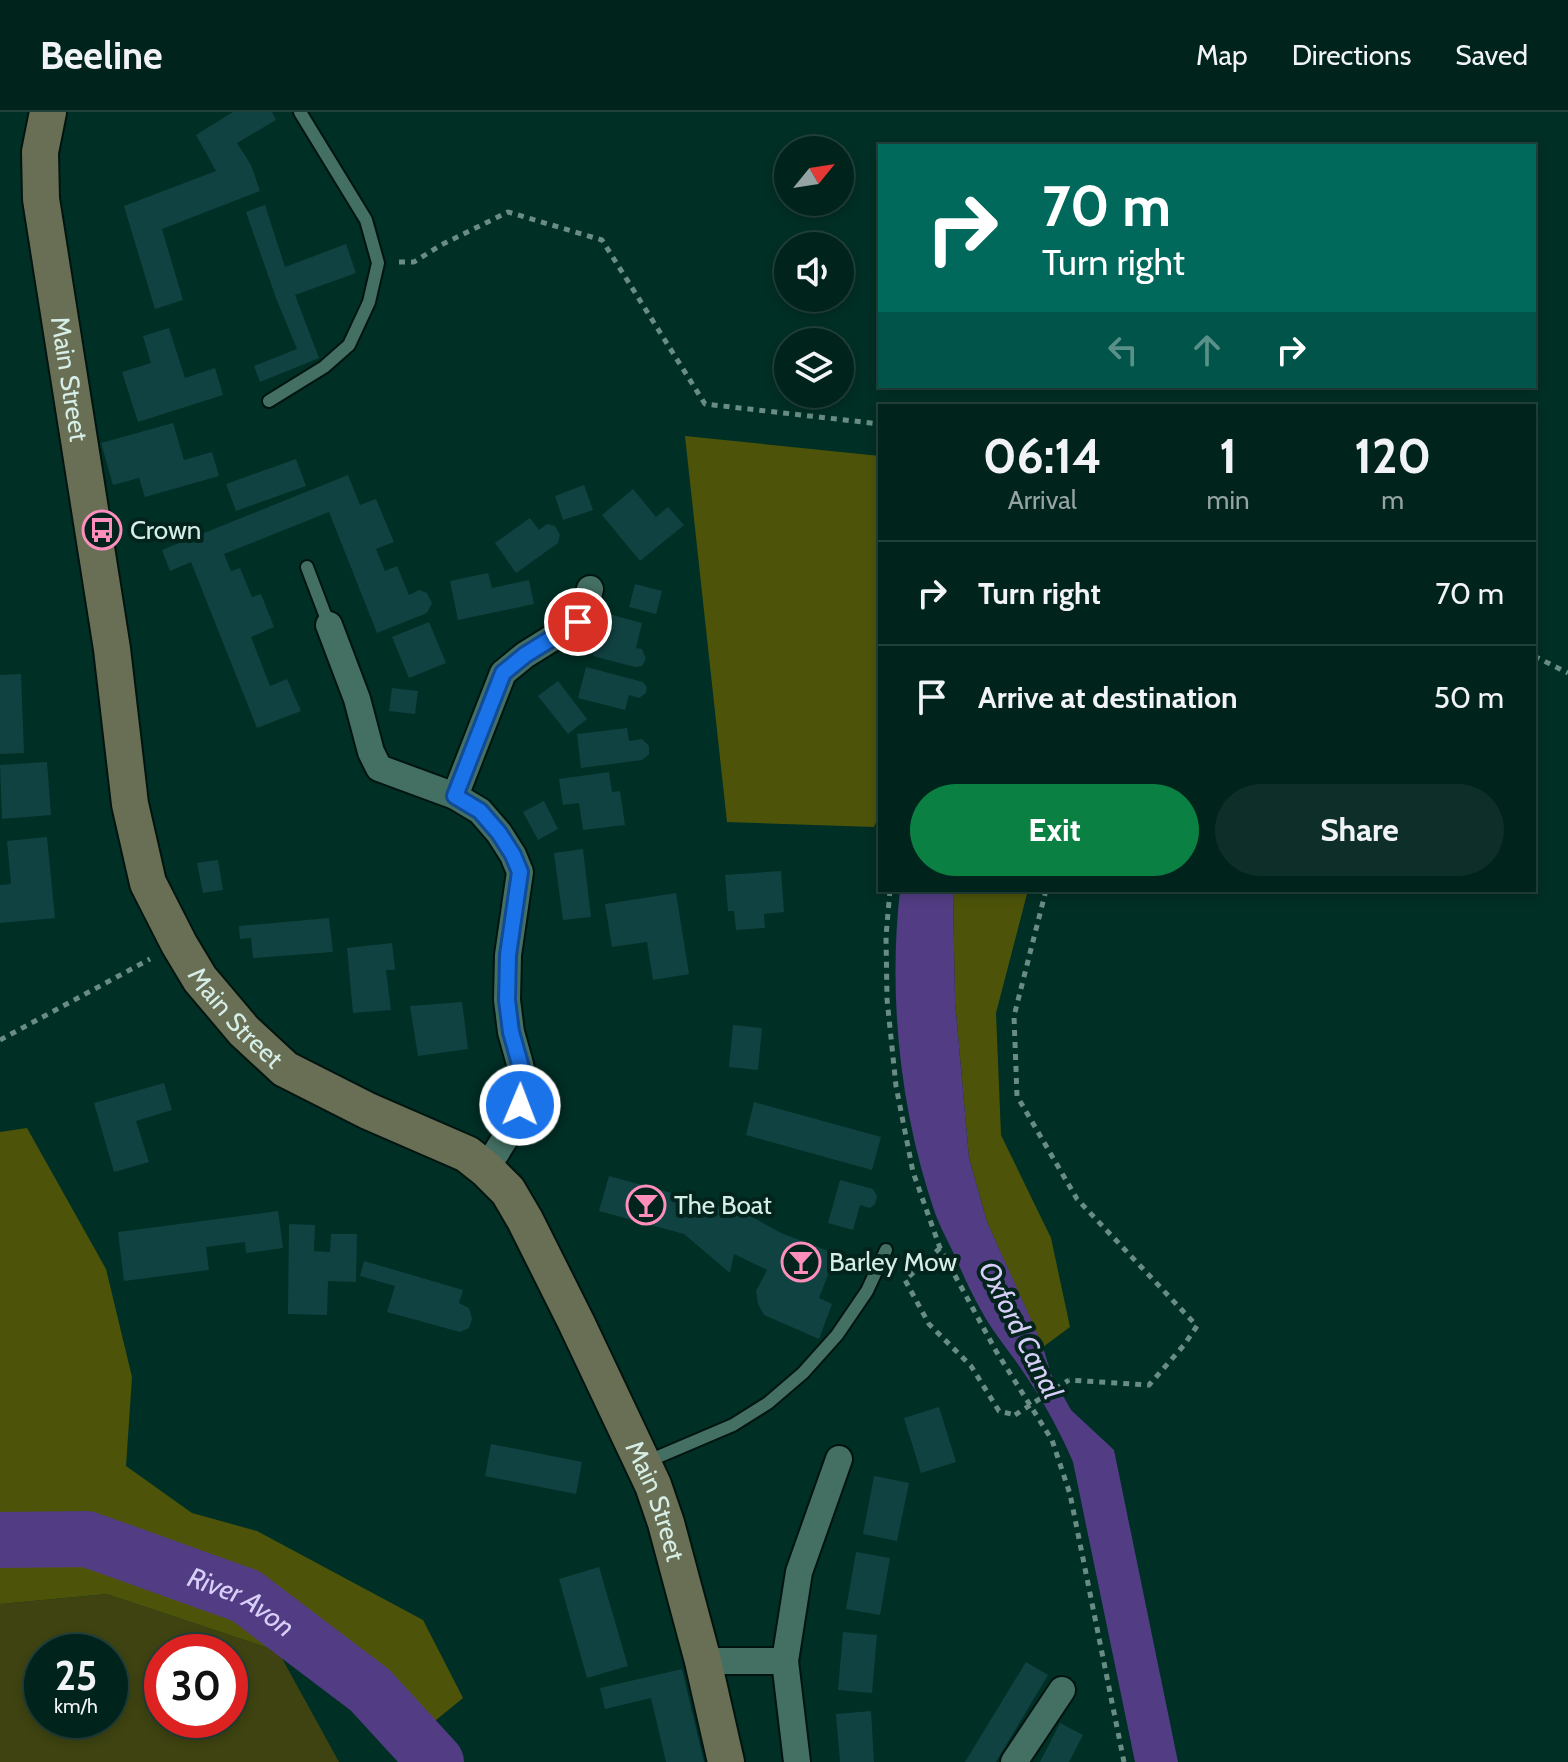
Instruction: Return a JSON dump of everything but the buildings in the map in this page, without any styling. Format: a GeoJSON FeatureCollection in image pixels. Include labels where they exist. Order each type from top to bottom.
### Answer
{"type":"FeatureCollection","features":[{"type":"Feature","properties":{"kind":"main road","name":"Main Street"},"geometry":{"type":"LineString","coordinates":[[48,112],[40,152],[41,199],[112,649],[130,804],[148,883],[200,979],[244,1031],[285,1069],[368,1111],[467,1154],[508,1191],[583,1335],[653,1485],[703,1661],[726,1762]]}},
{"type":"Feature","properties":{"kind":"street"},"geometry":{"type":"LineString","coordinates":[[455,796],[503,673],[525,655],[578,622],[584,614],[590,589]]}},
{"type":"Feature","properties":{"kind":"street"},"geometry":{"type":"LineString","coordinates":[[329,625],[379,768],[455,796],[480,811],[499,833],[520,872],[508,955],[507,1000],[511,1032],[525,1089],[516,1121],[486,1169]]}},
{"type":"Feature","properties":{"kind":"street"},"geometry":{"type":"LineString","coordinates":[[797,1762],[785,1661],[799,1572],[839,1459]]}},
{"type":"Feature","properties":{"kind":"street"},"geometry":{"type":"LineString","coordinates":[[703,1661],[785,1661]]}},
{"type":"Feature","properties":{"kind":"street"},"geometry":{"type":"LineString","coordinates":[[1014,1762],[1062,1690]]}},
{"type":"Feature","properties":{"kind":"lane"},"geometry":{"type":"LineString","coordinates":[[269,401],[324,367],[349,345],[369,302],[378,263],[366,220],[300,112]]}},
{"type":"Feature","properties":{"kind":"lane"},"geometry":{"type":"LineString","coordinates":[[307,567],[329,625]]}},
{"type":"Feature","properties":{"kind":"lane"},"geometry":{"type":"LineString","coordinates":[[643,1463],[733,1425],[768,1403],[803,1373],[837,1335],[867,1291],[886,1250]]}},
{"type":"Feature","properties":{"kind":"path"},"geometry":{"type":"LineString","coordinates":[[378,263],[414,262],[508,212],[602,240],[705,404],[878,424]]}},
{"type":"Feature","properties":{"kind":"path"},"geometry":{"type":"LineString","coordinates":[[1536,657],[1568,673]]}},
{"type":"Feature","properties":{"kind":"path"},"geometry":{"type":"LineString","coordinates":[[890,892],[886,936],[887,999],[896,1086],[913,1172],[940,1248],[996,1351],[1052,1440],[1070,1494],[1124,1762]]}},
{"type":"Feature","properties":{"kind":"path"},"geometry":{"type":"LineString","coordinates":[[940,1248],[905,1280],[929,1324],[971,1366],[999,1411],[1015,1415],[1069,1380],[1149,1385],[1197,1326],[1077,1199],[1017,1096],[1014,1016],[1045,892]]}},
{"type":"Feature","properties":{"kind":"path"},"geometry":{"type":"LineString","coordinates":[[0,1040],[179,944]]}},
{"type":"Feature","properties":{"kind":"green space"},"geometry":{"type":"Polygon","coordinates":[[[685,436],[878,456],[878,817],[874,827],[727,822],[685,436]]]}},
{"type":"Feature","properties":{"kind":"green space"},"geometry":{"type":"Polygon","coordinates":[[[953,892],[1027,892],[996,1013],[1001,1135],[1051,1238],[1070,1327],[1043,1347],[987,1222],[969,1158],[955,1001],[953,892]]]}},
{"type":"Feature","properties":{"kind":"green space"},"geometry":{"type":"Polygon","coordinates":[[[27,1128],[106,1269],[132,1377],[126,1466],[192,1513],[257,1531],[423,1620],[463,1698],[414,1738],[278,1651],[248,1641],[248,1634],[227,1634],[107,1594],[0,1604],[0,1132],[27,1128]]]}},
{"type":"Feature","properties":{"kind":"green space"},"geometry":{"type":"Polygon","coordinates":[[[107,1594],[227,1634],[144,1634],[144,1738],[248,1738],[248,1641],[278,1651],[339,1762],[0,1762],[0,1604],[107,1594]]]}},
{"type":"Feature","properties":{"kind":"water","name":"Oxford Canal"},"geometry":{"type":"Polygon","coordinates":[[[900,892],[953,892],[955,1001],[969,1158],[987,1222],[1043,1347],[1051,1374],[1071,1410],[1114,1450],[1178,1762],[1135,1762],[1073,1462],[1042,1402],[978,1305],[935,1213],[905,1094],[895,971],[900,892]]]}},
{"type":"Feature","properties":{"kind":"waterway","name":"River Avon"},"geometry":{"type":"LineString","coordinates":[[0,1540],[87,1539],[246,1596],[370,1690],[436,1762]]}},
{"type":"Feature","properties":{"kind":"place","name":"Crown"},"geometry":{"type":"Point","coordinates":[102,530]}},
{"type":"Feature","properties":{"kind":"place","name":"The Boat"},"geometry":{"type":"Point","coordinates":[646,1205]}},
{"type":"Feature","properties":{"kind":"place","name":"Barley Mow"},"geometry":{"type":"Point","coordinates":[801,1262]}},
{"type":"Feature","properties":{"kind":"route"},"geometry":{"type":"LineString","coordinates":[[520,1105],[525,1089],[511,1032],[507,1000],[508,955],[520,872],[499,833],[480,811],[455,796],[503,673],[525,655],[578,622]]}}]}
